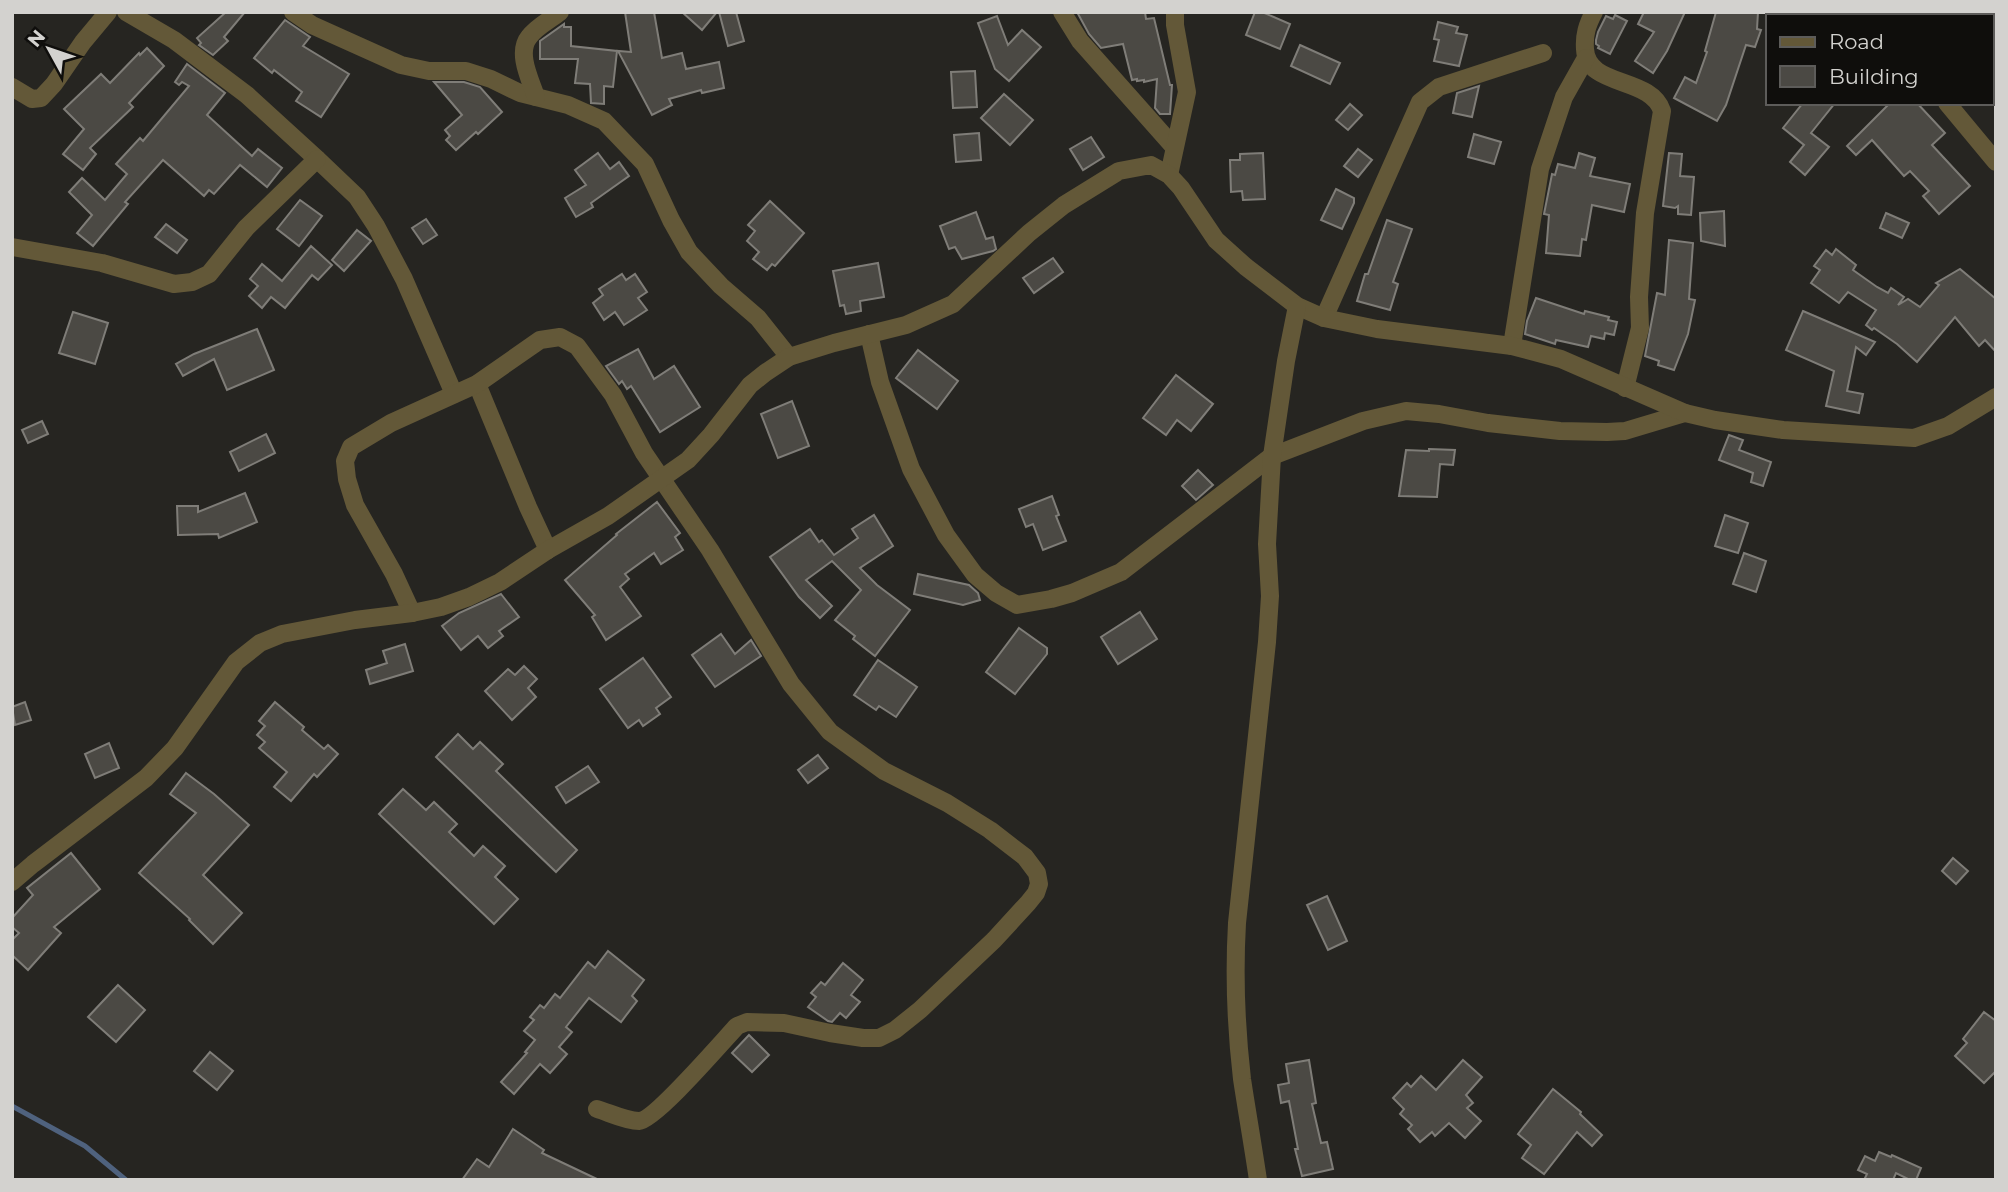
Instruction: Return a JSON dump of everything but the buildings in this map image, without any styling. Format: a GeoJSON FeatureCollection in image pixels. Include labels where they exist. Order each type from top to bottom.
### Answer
{"type":"FeatureCollection","features":[{"type":"Feature","properties":{"kind":"street"},"geometry":{"type":"LineString","coordinates":[[12,87],[32,99],[41,98],[108,12]]}},
{"type":"Feature","properties":{"kind":"street"},"geometry":{"type":"LineString","coordinates":[[126,12],[174,40],[247,95],[357,197],[404,279],[454,394]]}},
{"type":"Feature","properties":{"kind":"street"},"geometry":{"type":"LineString","coordinates":[[292,12],[312,25],[401,65],[429,71],[466,71],[520,93],[568,105],[604,121],[645,164],[689,252],[721,286],[758,318],[789,357]]}},
{"type":"Feature","properties":{"kind":"street"},"geometry":{"type":"LineString","coordinates":[[536,97],[524,59],[525,47],[528,38],[560,12]]}},
{"type":"Feature","properties":{"kind":"street"},"geometry":{"type":"LineString","coordinates":[[1062,12],[1080,41],[1174,147]]}},
{"type":"Feature","properties":{"kind":"street"},"geometry":{"type":"LineString","coordinates":[[1169,175],[1187,92],[1175,12]]}},
{"type":"Feature","properties":{"kind":"street"},"geometry":{"type":"LineString","coordinates":[[1512,346],[1540,169],[1564,97],[1586,58],[1585,37],[1594,12]]}},
{"type":"Feature","properties":{"kind":"street"},"geometry":{"type":"LineString","coordinates":[[1324,318],[1420,102],[1440,87],[1543,53]]}},
{"type":"Feature","properties":{"kind":"street"},"geometry":{"type":"LineString","coordinates":[[1586,58],[1595,69],[1611,79],[1639,88],[1653,97],[1662,111],[1645,213],[1639,297],[1640,328],[1625,388]]}},
{"type":"Feature","properties":{"kind":"street"},"geometry":{"type":"LineString","coordinates":[[1949,105],[1996,162]]}},
{"type":"Feature","properties":{"kind":"street"},"geometry":{"type":"LineString","coordinates":[[12,247],[102,263],[174,284],[192,282],[209,274],[246,228],[317,159]]}},
{"type":"Feature","properties":{"kind":"street"},"geometry":{"type":"LineString","coordinates":[[12,882],[146,778],[175,748],[236,662],[260,643],[282,634],[442,607],[500,582],[548,550],[608,516],[688,460],[750,385],[789,357],[906,325],[953,304],[1029,233],[1064,205],[1119,170],[1151,165],[1169,175],[1181,188],[1216,240],[1297,306],[1324,318],[1377,329],[1512,346],[1560,359],[1685,413],[1783,430],[1914,438],[1948,426],[1996,397]]}},
{"type":"Feature","properties":{"kind":"street"},"geometry":{"type":"LineString","coordinates":[[1258,1180],[1242,1078],[1235,954],[1243,850],[1268,631],[1270,596],[1267,544],[1272,456],[1297,306]]}},
{"type":"Feature","properties":{"kind":"street"},"geometry":{"type":"LineString","coordinates":[[869,334],[880,382],[911,469],[946,535],[975,575],[996,593],[1017,605],[1072,593],[1121,572],[1272,456],[1363,421],[1406,411],[1560,431],[1607,432],[1625,431],[1685,413]]}},
{"type":"Feature","properties":{"kind":"street"},"geometry":{"type":"LineString","coordinates":[[412,613],[394,574],[355,505],[347,480],[345,461],[351,447],[391,424],[477,384],[540,340],[560,337],[577,346],[613,395],[643,453],[710,550],[791,684],[830,732],[884,771],[947,803],[1007,843],[1025,857],[1037,873],[1039,884],[1028,904],[994,940],[895,1030],[880,1038],[863,1038],[784,1023],[747,1022],[737,1027],[649,1117],[642,1121],[632,1120],[597,1109]]}},
{"type":"Feature","properties":{"kind":"street"},"geometry":{"type":"LineString","coordinates":[[477,384],[548,550]]}},
{"type":"Feature","properties":{"kind":"waterway"},"geometry":{"type":"LineString","coordinates":[[12,1106],[85,1146],[126,1180]]}}]}
